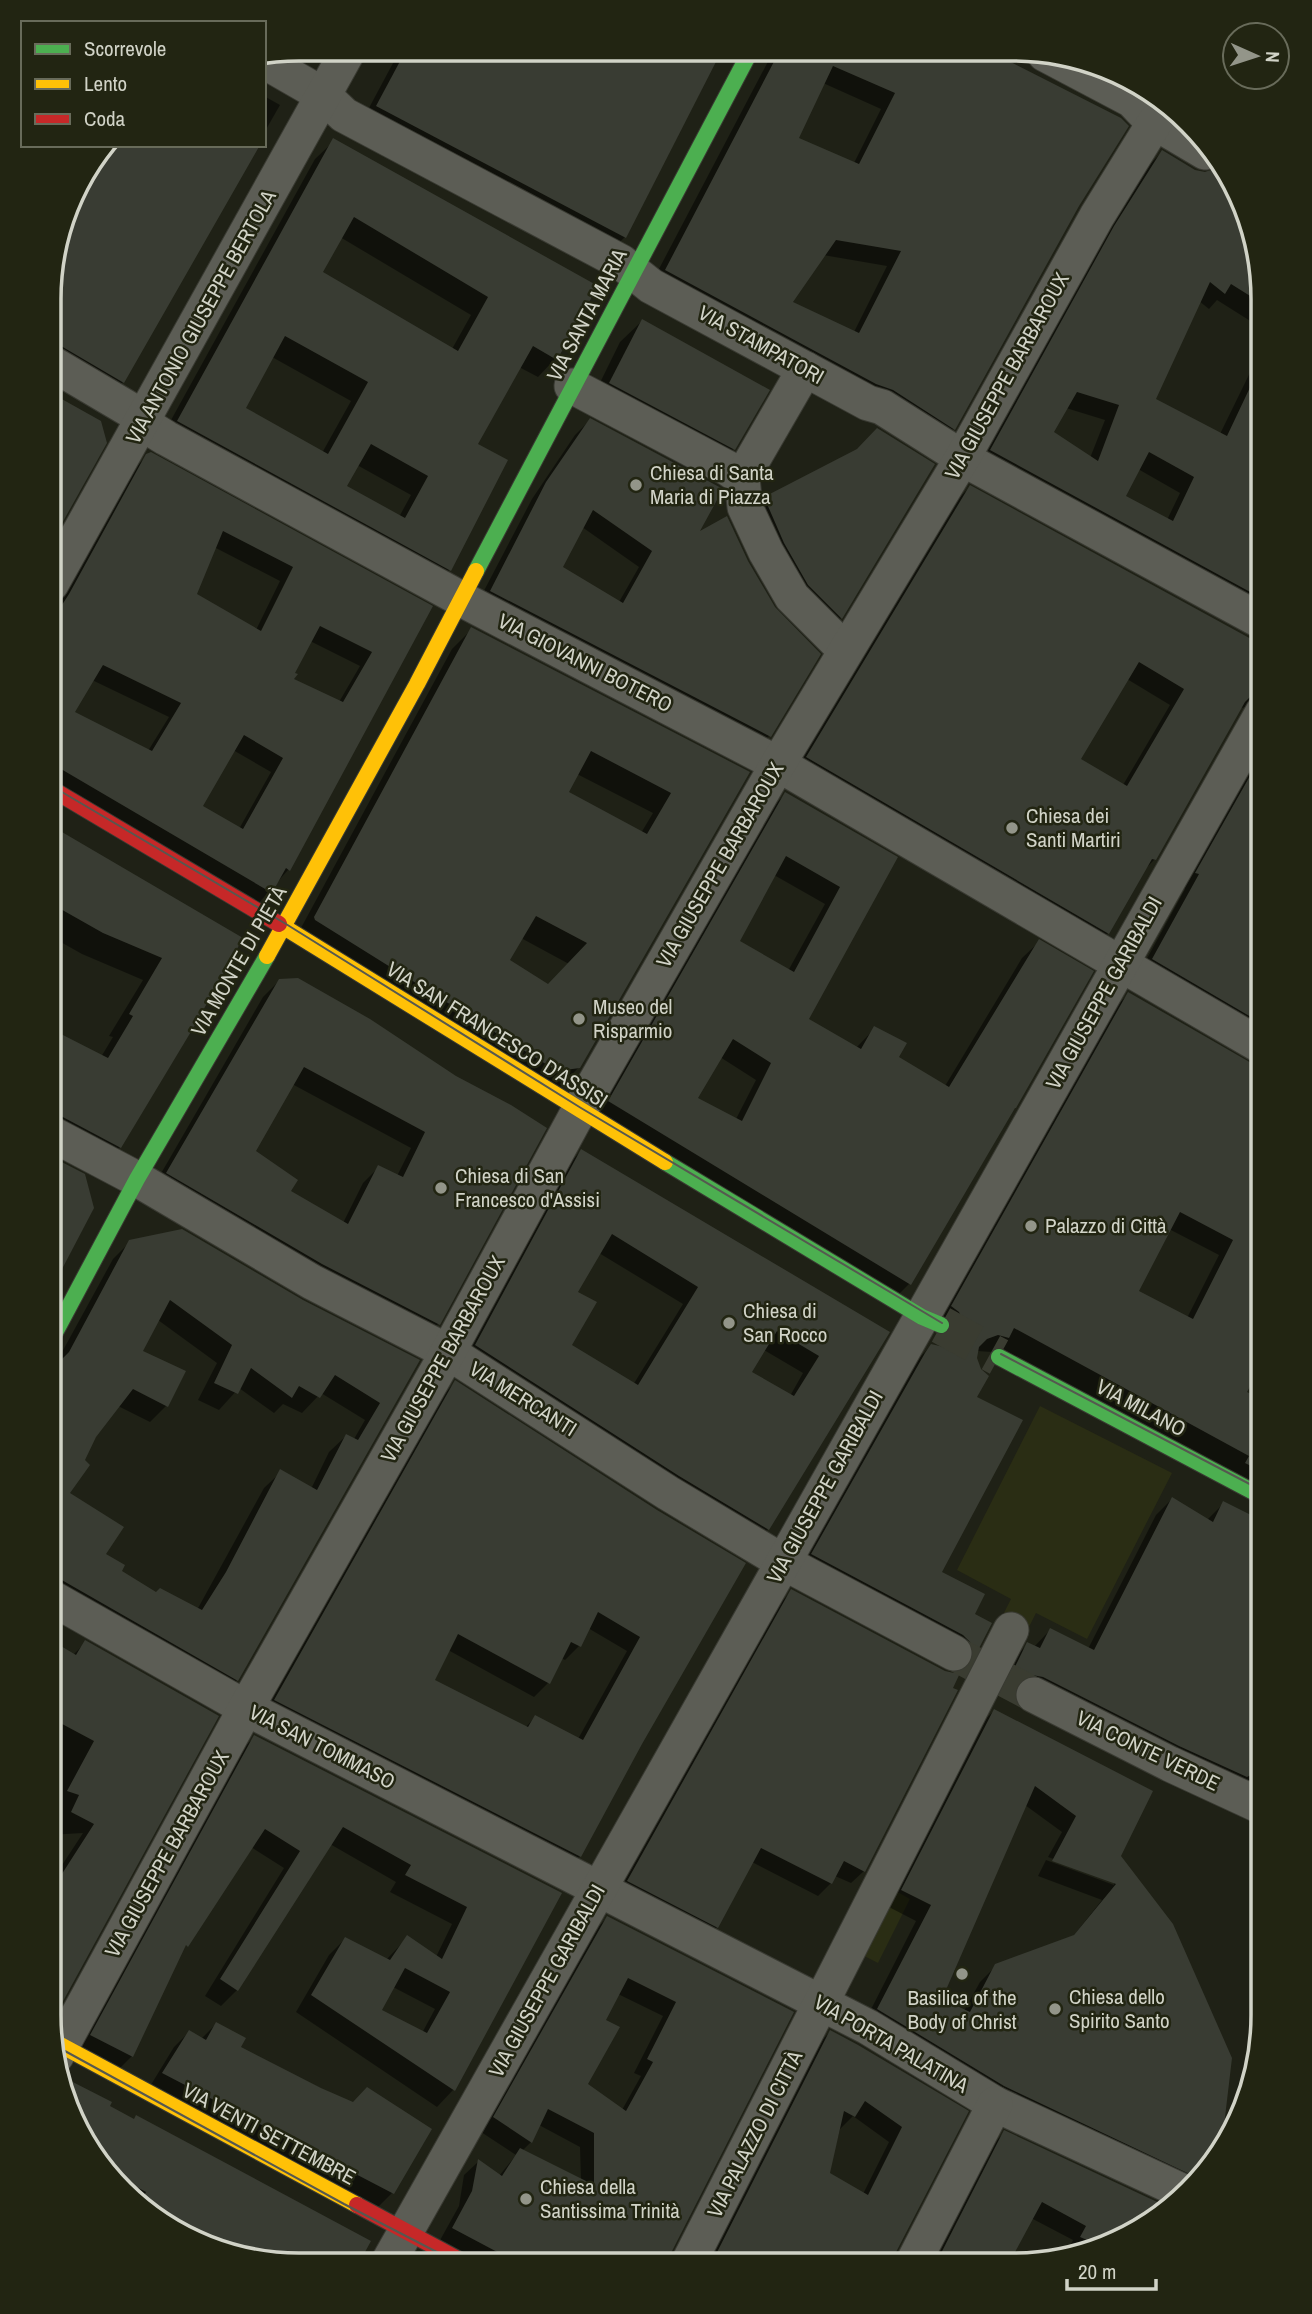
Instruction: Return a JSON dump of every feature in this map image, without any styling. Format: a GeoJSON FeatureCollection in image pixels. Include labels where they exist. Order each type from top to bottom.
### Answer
{"type":"FeatureCollection","features":[{"type":"Feature","properties":{"kind":"street","name":"VIA ANTONIO GIUSEPPE BERTOLA"},"geometry":{"type":"LineString","coordinates":[[61,566],[342,61]]}},
{"type":"Feature","properties":{"kind":"street","name":"VIA SANTA MARIA"},"geometry":{"type":"LineString","coordinates":[[460,598],[745,61]]}},
{"type":"Feature","properties":{"kind":"street","name":"VIA STAMPATORI"},"geometry":{"type":"LineString","coordinates":[[268,63],[323,96],[344,115],[621,262],[634,274],[868,403],[882,407],[969,462],[1251,615]]}},
{"type":"Feature","properties":{"kind":"street"},"geometry":{"type":"LineString","coordinates":[[1077,71],[1132,100],[1192,142]]}},
{"type":"Feature","properties":{"kind":"street","name":"VIA GIUSEPPE BARBAROUX"},"geometry":{"type":"LineString","coordinates":[[62,2038],[448,1352],[580,1111],[778,764],[963,457],[1156,115]]}},
{"type":"Feature","properties":{"kind":"street","name":"VIA GIOVANNI BOTERO"},"geometry":{"type":"LineString","coordinates":[[61,369],[144,418],[153,430],[164,437],[460,598],[778,764],[1251,1040]]}},
{"type":"Feature","properties":{"kind":"street"},"geometry":{"type":"LineString","coordinates":[[805,369],[742,478],[745,507],[766,552],[792,597],[845,650]]}},
{"type":"Feature","properties":{"kind":"street"},"geometry":{"type":"LineString","coordinates":[[572,386],[742,478]]}},
{"type":"Feature","properties":{"kind":"street","name":"VIA MONTE DI PIETÀ"},"geometry":{"type":"LineString","coordinates":[[61,1321],[137,1179],[284,927],[411,696],[460,598]]}},
{"type":"Feature","properties":{"kind":"street","name":"VIA GIUSEPPE GARIBALDI"},"geometry":{"type":"LineString","coordinates":[[394,2253],[783,1562],[932,1321],[1120,964],[1251,734]]}},
{"type":"Feature","properties":{"kind":"street","name":"VIA SAN FRANCESCO D'ASSISI"},"geometry":{"type":"LineString","coordinates":[[61,795],[284,927],[580,1111],[932,1321]]}},
{"type":"Feature","properties":{"kind":"street","name":"VIA MERCANTI"},"geometry":{"type":"LineString","coordinates":[[61,1139],[137,1179],[293,1272],[448,1352],[668,1493],[783,1562],[980,1667]]}},
{"type":"Feature","properties":{"kind":"street","name":"VIA MILANO"},"geometry":{"type":"LineString","coordinates":[[999,1357],[1250,1490]]}},
{"type":"Feature","properties":{"kind":"street","name":"VIA SAN TOMMASO"},"geometry":{"type":"LineString","coordinates":[[61,1603],[246,1708],[598,1889]]}},
{"type":"Feature","properties":{"kind":"street"},"geometry":{"type":"LineString","coordinates":[[980,1667],[1011,1630]]}},
{"type":"Feature","properties":{"kind":"street","name":"VIA PALAZZO DI CITTÀ"},"geometry":{"type":"LineString","coordinates":[[694,2253],[883,1881],[980,1667]]}},
{"type":"Feature","properties":{"kind":"street","name":"VIA CONTE VERDE"},"geometry":{"type":"LineString","coordinates":[[1034,1695],[1250,1801]]}},
{"type":"Feature","properties":{"kind":"street","name":"VIA PORTA PALATINA"},"geometry":{"type":"LineString","coordinates":[[598,1889],[868,2028],[995,2104],[1175,2188]]}},
{"type":"Feature","properties":{"kind":"street","name":"VIA VENTI SETTEMBRE"},"geometry":{"type":"LineString","coordinates":[[64,2052],[447,2253]]}},
{"type":"Feature","properties":{"kind":"street"},"geometry":{"type":"LineString","coordinates":[[918,2253],[995,2104]]}},
{"type":"Feature","properties":{"kind":"shaded area"},"geometry":{"type":"Polygon","coordinates":[[[1040,1406],[1172,1473],[1087,1639],[1036,1613],[896,1891],[910,1899],[878,1963],[837,1942],[1011,1599],[957,1570],[1040,1406]]]}},
{"type":"Feature","properties":{"kind":"building"},"geometry":{"type":"Polygon","coordinates":[[[400,61],[716,61],[626,238],[376,106],[400,61]]]}},
{"type":"Feature","properties":{"kind":"building"},"geometry":{"type":"Polygon","coordinates":[[[774,61],[1009,61],[1121,118],[1129,126],[1079,206],[955,430],[893,390],[876,384],[665,270],[774,61]],[[833,66],[799,138],[859,164],[895,93],[833,66]],[[836,240],[793,302],[859,333],[901,251],[836,240]]]}},
{"type":"Feature","properties":{"kind":"building"},"geometry":{"type":"Polygon","coordinates":[[[333,138],[598,286],[557,360],[533,346],[478,444],[508,460],[451,571],[177,421],[333,138]],[[354,217],[323,272],[458,351],[488,297],[354,217]],[[285,336],[246,408],[328,454],[368,382],[285,336]],[[371,444],[347,486],[405,518],[428,476],[371,444]]]}},
{"type":"Feature","properties":{"kind":"building"},"geometry":{"type":"Polygon","coordinates":[[[116,147],[259,147],[124,383],[61,346],[63,268],[79,208],[93,180],[116,147]]]}},
{"type":"Feature","properties":{"kind":"building"},"geometry":{"type":"Polygon","coordinates":[[[1162,150],[1195,170],[1205,172],[1212,169],[1226,194],[1243,238],[1251,296],[1231,284],[1225,294],[1210,282],[1156,399],[1227,436],[1251,385],[1251,592],[990,450],[1114,226],[1162,150]],[[1077,392],[1054,432],[1098,461],[1119,405],[1077,392]],[[1149,452],[1126,496],[1173,521],[1194,477],[1149,452]]]}},
{"type":"Feature","properties":{"kind":"building"},"geometry":{"type":"Polygon","coordinates":[[[642,319],[770,390],[735,450],[609,383],[642,319]]]}},
{"type":"Feature","properties":{"kind":"building"},"geometry":{"type":"Polygon","coordinates":[[[61,399],[101,421],[107,443],[61,525],[61,399]]]}},
{"type":"Feature","properties":{"kind":"building"},"geometry":{"type":"Polygon","coordinates":[[[590,418],[723,489],[700,531],[727,516],[748,561],[775,607],[821,654],[771,737],[490,591],[546,482],[590,418]],[[593,510],[563,567],[623,603],[652,551],[593,510]]]}},
{"type":"Feature","properties":{"kind":"building"},"geometry":{"type":"Polygon","coordinates":[[[877,428],[935,464],[842,619],[808,585],[784,543],[764,497],[857,449],[877,428]]]}},
{"type":"Feature","properties":{"kind":"building"},"geometry":{"type":"Polygon","coordinates":[[[151,452],[433,606],[290,871],[286,868],[272,893],[61,769],[61,606],[146,454],[151,452]],[[223,531],[197,594],[261,631],[293,567],[223,531]],[[320,626],[294,679],[343,702],[372,652],[320,626]],[[103,665],[75,712],[152,751],[181,703],[103,665]],[[244,735],[203,806],[243,829],[283,758],[244,735]]]}},
{"type":"Feature","properties":{"kind":"building"},"geometry":{"type":"Polygon","coordinates":[[[970,485],[1251,639],[1251,696],[1245,702],[1156,860],[1152,859],[1109,934],[806,757],[970,485]],[[1139,662],[1081,759],[1127,786],[1184,689],[1139,662]]]}},
{"type":"Feature","properties":{"kind":"building"},"geometry":{"type":"Polygon","coordinates":[[[471,627],[750,772],[580,1068],[557,1071],[314,917],[471,627]],[[591,751],[569,792],[647,834],[671,793],[591,751]],[[536,916],[510,960],[548,984],[587,943],[536,916]]]}},
{"type":"Feature","properties":{"kind":"building"},"geometry":{"type":"Polygon","coordinates":[[[1251,775],[1251,1017],[1152,959],[1199,874],[1195,873],[1251,775]]]}},
{"type":"Feature","properties":{"kind":"building"},"geometry":{"type":"Polygon","coordinates":[[[785,792],[898,857],[809,1019],[861,1049],[874,1026],[907,1043],[899,1057],[949,1087],[1039,939],[1094,971],[911,1285],[608,1101],[785,792]],[[786,856],[740,941],[794,972],[840,887],[786,856]],[[733,1039],[698,1098],[742,1121],[771,1063],[733,1039]]]}},
{"type":"Feature","properties":{"kind":"building"},"geometry":{"type":"Polygon","coordinates":[[[61,831],[243,938],[195,1025],[121,1148],[61,1116],[61,1034],[108,1058],[133,1016],[129,1014],[162,958],[103,933],[61,909],[61,831]]]}},
{"type":"Feature","properties":{"kind":"building"},"geometry":{"type":"Polygon","coordinates":[[[298,978],[370,1019],[456,1076],[511,1105],[547,1128],[440,1325],[322,1264],[166,1173],[279,979],[298,978]],[[304,1067],[256,1151],[298,1180],[291,1191],[348,1224],[378,1165],[403,1177],[425,1132],[304,1067]]]}},
{"type":"Feature","properties":{"kind":"building","name":"Palazzo di Città"},"geometry":{"type":"Polygon","coordinates":[[[1128,992],[1251,1063],[1250,1386],[1247,1392],[1250,1394],[1250,1466],[1245,1463],[1249,1456],[1014,1328],[1009,1338],[998,1335],[987,1339],[979,1347],[977,1358],[981,1369],[989,1376],[977,1397],[1023,1420],[942,1572],[985,1594],[975,1614],[992,1623],[975,1656],[971,1643],[963,1635],[811,1554],[931,1344],[944,1347],[954,1343],[961,1334],[963,1322],[959,1312],[951,1306],[1128,992]],[[1180,1212],[1139,1291],[1193,1319],[1233,1240],[1180,1212]]]}},
{"type":"Feature","properties":{"kind":"building"},"geometry":{"type":"Polygon","coordinates":[[[581,1149],[890,1332],[769,1530],[679,1476],[475,1345],[581,1149]],[[612,1234],[578,1292],[597,1302],[572,1345],[638,1385],[698,1287],[612,1234]],[[777,1331],[752,1372],[794,1396],[819,1356],[777,1331]]]}},
{"type":"Feature","properties":{"kind":"building"},"geometry":{"type":"Polygon","coordinates":[[[61,1162],[85,1174],[94,1208],[61,1271],[61,1162]]]}},
{"type":"Feature","properties":{"kind":"building"},"geometry":{"type":"Polygon","coordinates":[[[182,1229],[303,1300],[420,1360],[238,1681],[61,1580],[61,1360],[69,1352],[129,1240],[182,1229]],[[170,1300],[143,1351],[186,1371],[168,1407],[133,1389],[96,1437],[85,1460],[90,1465],[70,1493],[124,1527],[106,1554],[125,1565],[122,1571],[156,1592],[160,1588],[202,1610],[226,1572],[280,1469],[317,1490],[346,1434],[358,1440],[380,1403],[335,1375],[320,1398],[299,1386],[292,1398],[251,1368],[238,1394],[214,1383],[232,1345],[170,1300]]]}},
{"type":"Feature","properties":{"kind":"building"},"geometry":{"type":"Polygon","coordinates":[[[455,1380],[657,1510],[746,1563],[642,1744],[581,1857],[274,1700],[455,1380]],[[598,1612],[581,1647],[571,1642],[550,1684],[458,1634],[435,1680],[528,1727],[535,1715],[583,1740],[640,1637],[598,1612]]]}},
{"type":"Feature","properties":{"kind":"building"},"geometry":{"type":"Polygon","coordinates":[[[1172,1497],[1213,1522],[1223,1501],[1250,1515],[1250,1775],[1247,1777],[1179,1746],[1043,1677],[1032,1675],[1023,1678],[1012,1673],[1027,1642],[1040,1648],[1050,1628],[1094,1650],[1172,1497]]]}},
{"type":"Feature","properties":{"kind":"building"},"geometry":{"type":"Polygon","coordinates":[[[791,1589],[945,1671],[961,1671],[953,1688],[958,1690],[865,1872],[844,1861],[832,1884],[761,1848],[718,1928],[627,1881],[791,1589]]]}},
{"type":"Feature","properties":{"kind":"building"},"geometry":{"type":"Polygon","coordinates":[[[85,1640],[219,1716],[61,2005],[61,1875],[94,1824],[71,1812],[79,1795],[67,1791],[94,1741],[61,1723],[61,1646],[76,1655],[85,1640]]]}},
{"type":"Feature","properties":{"kind":"building"},"geometry":{"type":"Polygon","coordinates":[[[994,1709],[1153,1791],[1121,1856],[1173,1924],[1232,2058],[1224,2123],[1202,2160],[1189,2174],[1004,2086],[877,2009],[931,1905],[901,1890],[994,1709]],[[1035,1786],[942,1999],[970,2012],[995,1964],[1074,1935],[1116,1884],[1052,1861],[1076,1816],[1035,1786]]]}},
{"type":"Feature","properties":{"kind":"building"},"geometry":{"type":"Polygon","coordinates":[[[254,1735],[562,1893],[455,2091],[311,1995],[345,1937],[390,1960],[407,1935],[442,1959],[467,1907],[405,1875],[411,1865],[343,1827],[238,1991],[220,1979],[300,1851],[265,1829],[188,1947],[186,1945],[133,2057],[90,2035],[254,1735]],[[405,1968],[382,2010],[427,2033],[450,1992],[405,1968]]]}},
{"type":"Feature","properties":{"kind":"building"},"geometry":{"type":"Polygon","coordinates":[[[607,1916],[794,2012],[671,2253],[499,2253],[452,2228],[472,2191],[478,2159],[502,2176],[520,2148],[594,2185],[594,2133],[548,2109],[532,2143],[493,2117],[607,1916]],[[628,1978],[606,2020],[620,2027],[588,2084],[626,2111],[653,2062],[647,2059],[676,2002],[628,1978]]]}},
{"type":"Feature","properties":{"kind":"building"},"geometry":{"type":"Polygon","coordinates":[[[216,2022],[246,2038],[241,2047],[321,2088],[353,2102],[367,2087],[432,2129],[394,2194],[162,2073],[189,2030],[206,2040],[216,2022]]]}},
{"type":"Feature","properties":{"kind":"building"},"geometry":{"type":"Polygon","coordinates":[[[830,2030],[969,2111],[896,2253],[717,2253],[830,2030]],[[865,2101],[855,2117],[844,2111],[830,2173],[868,2195],[902,2127],[865,2101]]]}},
{"type":"Feature","properties":{"kind":"building"},"geometry":{"type":"Polygon","coordinates":[[[71,2081],[112,2102],[110,2106],[134,2119],[136,2115],[371,2241],[364,2253],[299,2253],[238,2245],[194,2228],[167,2213],[144,2196],[146,2192],[133,2185],[101,2147],[86,2120],[71,2081]]]}},
{"type":"Feature","properties":{"kind":"building"},"geometry":{"type":"Polygon","coordinates":[[[1004,2130],[1159,2203],[1132,2221],[1088,2240],[1080,2237],[1086,2226],[1042,2202],[1015,2253],[941,2253],[1004,2130]]]}},
{"type":"Feature","properties":{"kind":"tunnel"},"geometry":{"type":"LineString","coordinates":[[941,1325],[999,1357]]}},
{"type":"Feature","properties":{"kind":"tunnel"},"geometry":{"type":"LineString","coordinates":[[954,1653],[974,1664]]}},
{"type":"Feature","properties":{"kind":"tunnel"},"geometry":{"type":"LineString","coordinates":[[1004,1679],[1034,1695]]}},
{"type":"Feature","properties":{"kind":"tram line"},"geometry":{"type":"LineString","coordinates":[[61,791],[286,924],[581,1108],[942,1323]]}},
{"type":"Feature","properties":{"kind":"tram line"},"geometry":{"type":"LineString","coordinates":[[1001,1354],[1250,1484]]}},
{"type":"Feature","properties":{"kind":"tram line"},"geometry":{"type":"LineString","coordinates":[[64,2050],[439,2253]]}},
{"type":"Feature","properties":{"kind":"traffic: fast"},"geometry":{"type":"LineString","coordinates":[[476,571],[745,61]]}},
{"type":"Feature","properties":{"kind":"traffic: fast"},"geometry":{"type":"LineString","coordinates":[[61,1321],[137,1179],[267,956]]}},
{"type":"Feature","properties":{"kind":"traffic: fast"},"geometry":{"type":"LineString","coordinates":[[665,1162],[922,1317],[941,1325]]}},
{"type":"Feature","properties":{"kind":"traffic: fast"},"geometry":{"type":"LineString","coordinates":[[999,1357],[1250,1490]]}},
{"type":"Feature","properties":{"kind":"traffic: slow"},"geometry":{"type":"LineString","coordinates":[[267,956],[476,571]]}},
{"type":"Feature","properties":{"kind":"traffic: slow"},"geometry":{"type":"LineString","coordinates":[[279,924],[665,1162]]}},
{"type":"Feature","properties":{"kind":"traffic: slow"},"geometry":{"type":"LineString","coordinates":[[63,2046],[357,2205]]}},
{"type":"Feature","properties":{"kind":"traffic: jam"},"geometry":{"type":"LineString","coordinates":[[61,795],[279,924]]}},
{"type":"Feature","properties":{"kind":"traffic: jam"},"geometry":{"type":"LineString","coordinates":[[357,2205],[446,2253]]}},
{"type":"Feature","properties":{"kind":"place","name":"Chiesa di Santa Maria di Piazza"},"geometry":{"type":"Point","coordinates":[636,485]}},
{"type":"Feature","properties":{"kind":"place","name":"Chiesa dei Santi Martiri"},"geometry":{"type":"Point","coordinates":[1012,828]}},
{"type":"Feature","properties":{"kind":"place","name":"Museo del Risparmio"},"geometry":{"type":"Point","coordinates":[579,1019]}},
{"type":"Feature","properties":{"kind":"place","name":"Chiesa di San Francesco d'Assisi"},"geometry":{"type":"Point","coordinates":[441,1188]}},
{"type":"Feature","properties":{"kind":"place","name":"Palazzo di Città"},"geometry":{"type":"Point","coordinates":[1031,1226]}},
{"type":"Feature","properties":{"kind":"place","name":"Chiesa di San Rocco"},"geometry":{"type":"Point","coordinates":[729,1323]}},
{"type":"Feature","properties":{"kind":"place","name":"Basilica of the Body of Christ"},"geometry":{"type":"Point","coordinates":[962,1974]}},
{"type":"Feature","properties":{"kind":"place","name":"Chiesa dello Spirito Santo"},"geometry":{"type":"Point","coordinates":[1055,2009]}},
{"type":"Feature","properties":{"kind":"place","name":"Chiesa della Santissima Trinità"},"geometry":{"type":"Point","coordinates":[526,2199]}}]}
